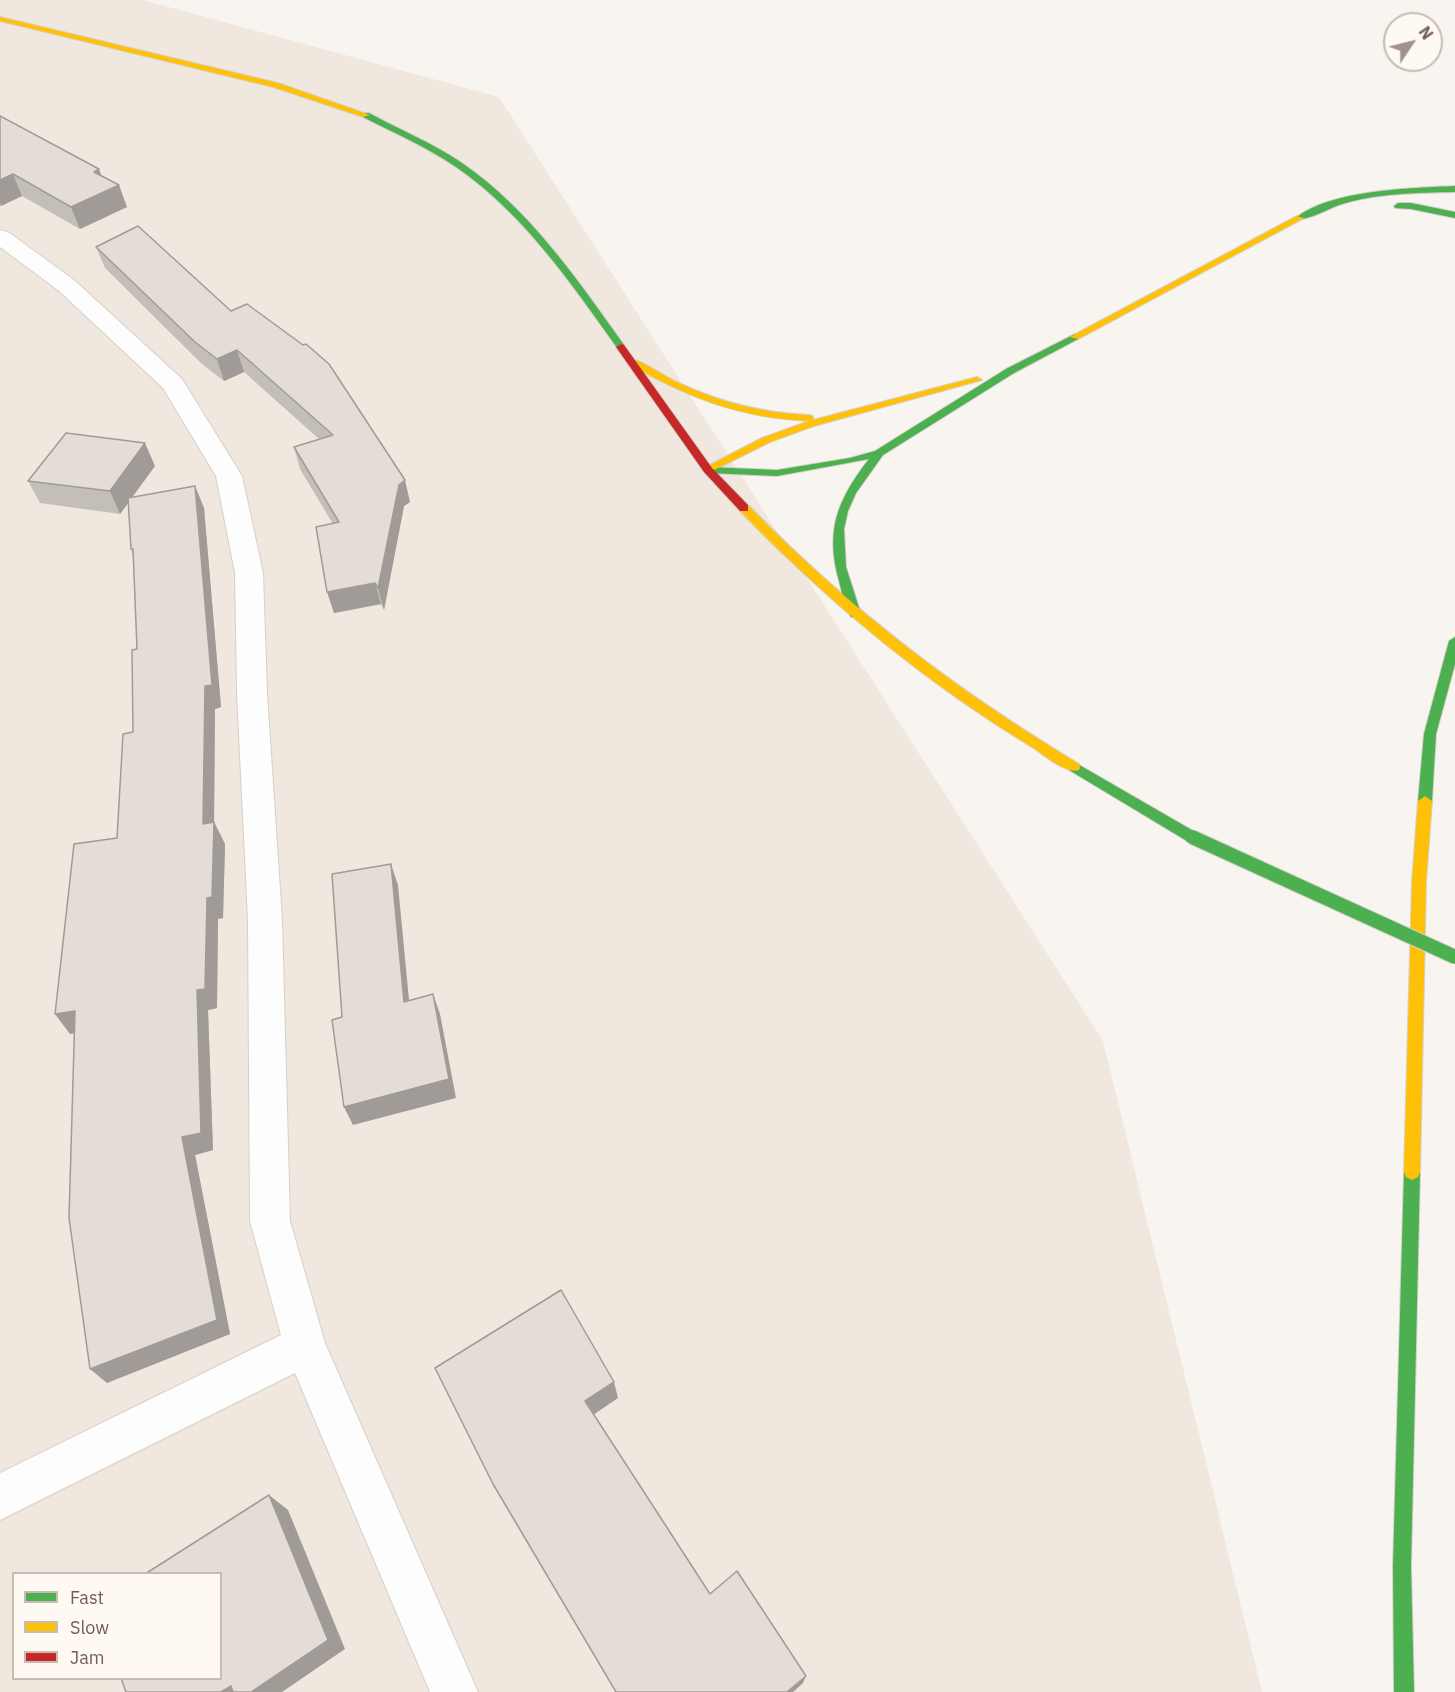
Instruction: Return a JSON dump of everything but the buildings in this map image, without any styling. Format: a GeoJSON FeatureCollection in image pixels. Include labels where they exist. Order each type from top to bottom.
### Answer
{"type":"FeatureCollection","features":[{"type":"Feature","properties":{"kind":"main road"},"geometry":{"type":"LineString","coordinates":[[0,20],[275,84],[357,110],[411,137],[460,166],[509,205],[562,264],[708,470],[774,541],[855,614],[965,698],[1064,761],[1192,837],[1455,957]]}},
{"type":"Feature","properties":{"kind":"main road"},"geometry":{"type":"LineString","coordinates":[[708,470],[777,473],[843,462],[879,453],[1011,371],[1310,213],[1345,199],[1385,191],[1455,189]]}},
{"type":"Feature","properties":{"kind":"main road"},"geometry":{"type":"LineString","coordinates":[[1310,213],[1368,206],[1411,206],[1455,215]]}},
{"type":"Feature","properties":{"kind":"main road"},"geometry":{"type":"LineString","coordinates":[[630,361],[684,393],[719,406],[760,416],[825,419]]}},
{"type":"Feature","properties":{"kind":"main road"},"geometry":{"type":"LineString","coordinates":[[708,470],[757,444],[825,419],[1011,371]]}},
{"type":"Feature","properties":{"kind":"main road"},"geometry":{"type":"LineString","coordinates":[[855,614],[841,577],[838,539],[843,506],[859,477],[879,453]]}},
{"type":"Feature","properties":{"kind":"main road"},"geometry":{"type":"LineString","coordinates":[[1404,1692],[1402,1566],[1419,882],[1430,734],[1455,641]]}},
{"type":"Feature","properties":{"kind":"street"},"geometry":{"type":"LineString","coordinates":[[0,237],[66,285],[173,384],[229,476],[249,573],[265,920],[270,1221],[305,1346],[454,1692]]}},
{"type":"Feature","properties":{"kind":"street"},"geometry":{"type":"LineString","coordinates":[[0,1497],[305,1346]]}},
{"type":"Feature","properties":{"kind":"shaded area"},"geometry":{"type":"Polygon","coordinates":[[[0,0],[143,0],[499,97],[1103,1041],[1262,1692],[0,1692],[0,0]]]}},
{"type":"Feature","properties":{"kind":"traffic: fast"},"geometry":{"type":"LineString","coordinates":[[366,115],[451,159],[508,206],[549,250],[621,347]]}},
{"type":"Feature","properties":{"kind":"traffic: fast"},"geometry":{"type":"LineString","coordinates":[[1300,218],[1356,198],[1415,190],[1455,189]]}},
{"type":"Feature","properties":{"kind":"traffic: fast"},"geometry":{"type":"LineString","coordinates":[[1398,206],[1411,206],[1455,215]]}},
{"type":"Feature","properties":{"kind":"traffic: fast"},"geometry":{"type":"LineString","coordinates":[[708,470],[777,473],[851,461],[879,453],[1010,371],[1075,337]]}},
{"type":"Feature","properties":{"kind":"traffic: fast"},"geometry":{"type":"LineString","coordinates":[[855,614],[840,567],[838,529],[851,493],[879,453]]}},
{"type":"Feature","properties":{"kind":"traffic: fast"},"geometry":{"type":"LineString","coordinates":[[1425,801],[1430,734],[1455,641]]}},
{"type":"Feature","properties":{"kind":"traffic: fast"},"geometry":{"type":"LineString","coordinates":[[1074,767],[1192,837]]}},
{"type":"Feature","properties":{"kind":"traffic: fast"},"geometry":{"type":"LineString","coordinates":[[1192,837],[1455,957]]}},
{"type":"Feature","properties":{"kind":"traffic: fast"},"geometry":{"type":"LineString","coordinates":[[1404,1692],[1402,1566],[1412,1172]]}},
{"type":"Feature","properties":{"kind":"traffic: slow"},"geometry":{"type":"LineString","coordinates":[[0,19],[275,85],[366,115]]}},
{"type":"Feature","properties":{"kind":"traffic: slow"},"geometry":{"type":"LineString","coordinates":[[1075,337],[1300,218]]}},
{"type":"Feature","properties":{"kind":"traffic: slow"},"geometry":{"type":"LineString","coordinates":[[630,361],[673,384],[715,402],[760,414],[809,418]]}},
{"type":"Feature","properties":{"kind":"traffic: slow"},"geometry":{"type":"LineString","coordinates":[[708,470],[766,440],[810,424],[977,380]]}},
{"type":"Feature","properties":{"kind":"traffic: slow"},"geometry":{"type":"LineString","coordinates":[[744,508],[819,582],[900,650],[985,711],[1074,767]]}},
{"type":"Feature","properties":{"kind":"traffic: slow"},"geometry":{"type":"LineString","coordinates":[[1412,1172],[1419,882],[1425,801]]}},
{"type":"Feature","properties":{"kind":"traffic: jam"},"geometry":{"type":"LineString","coordinates":[[621,347],[708,470],[744,508]]}}]}
